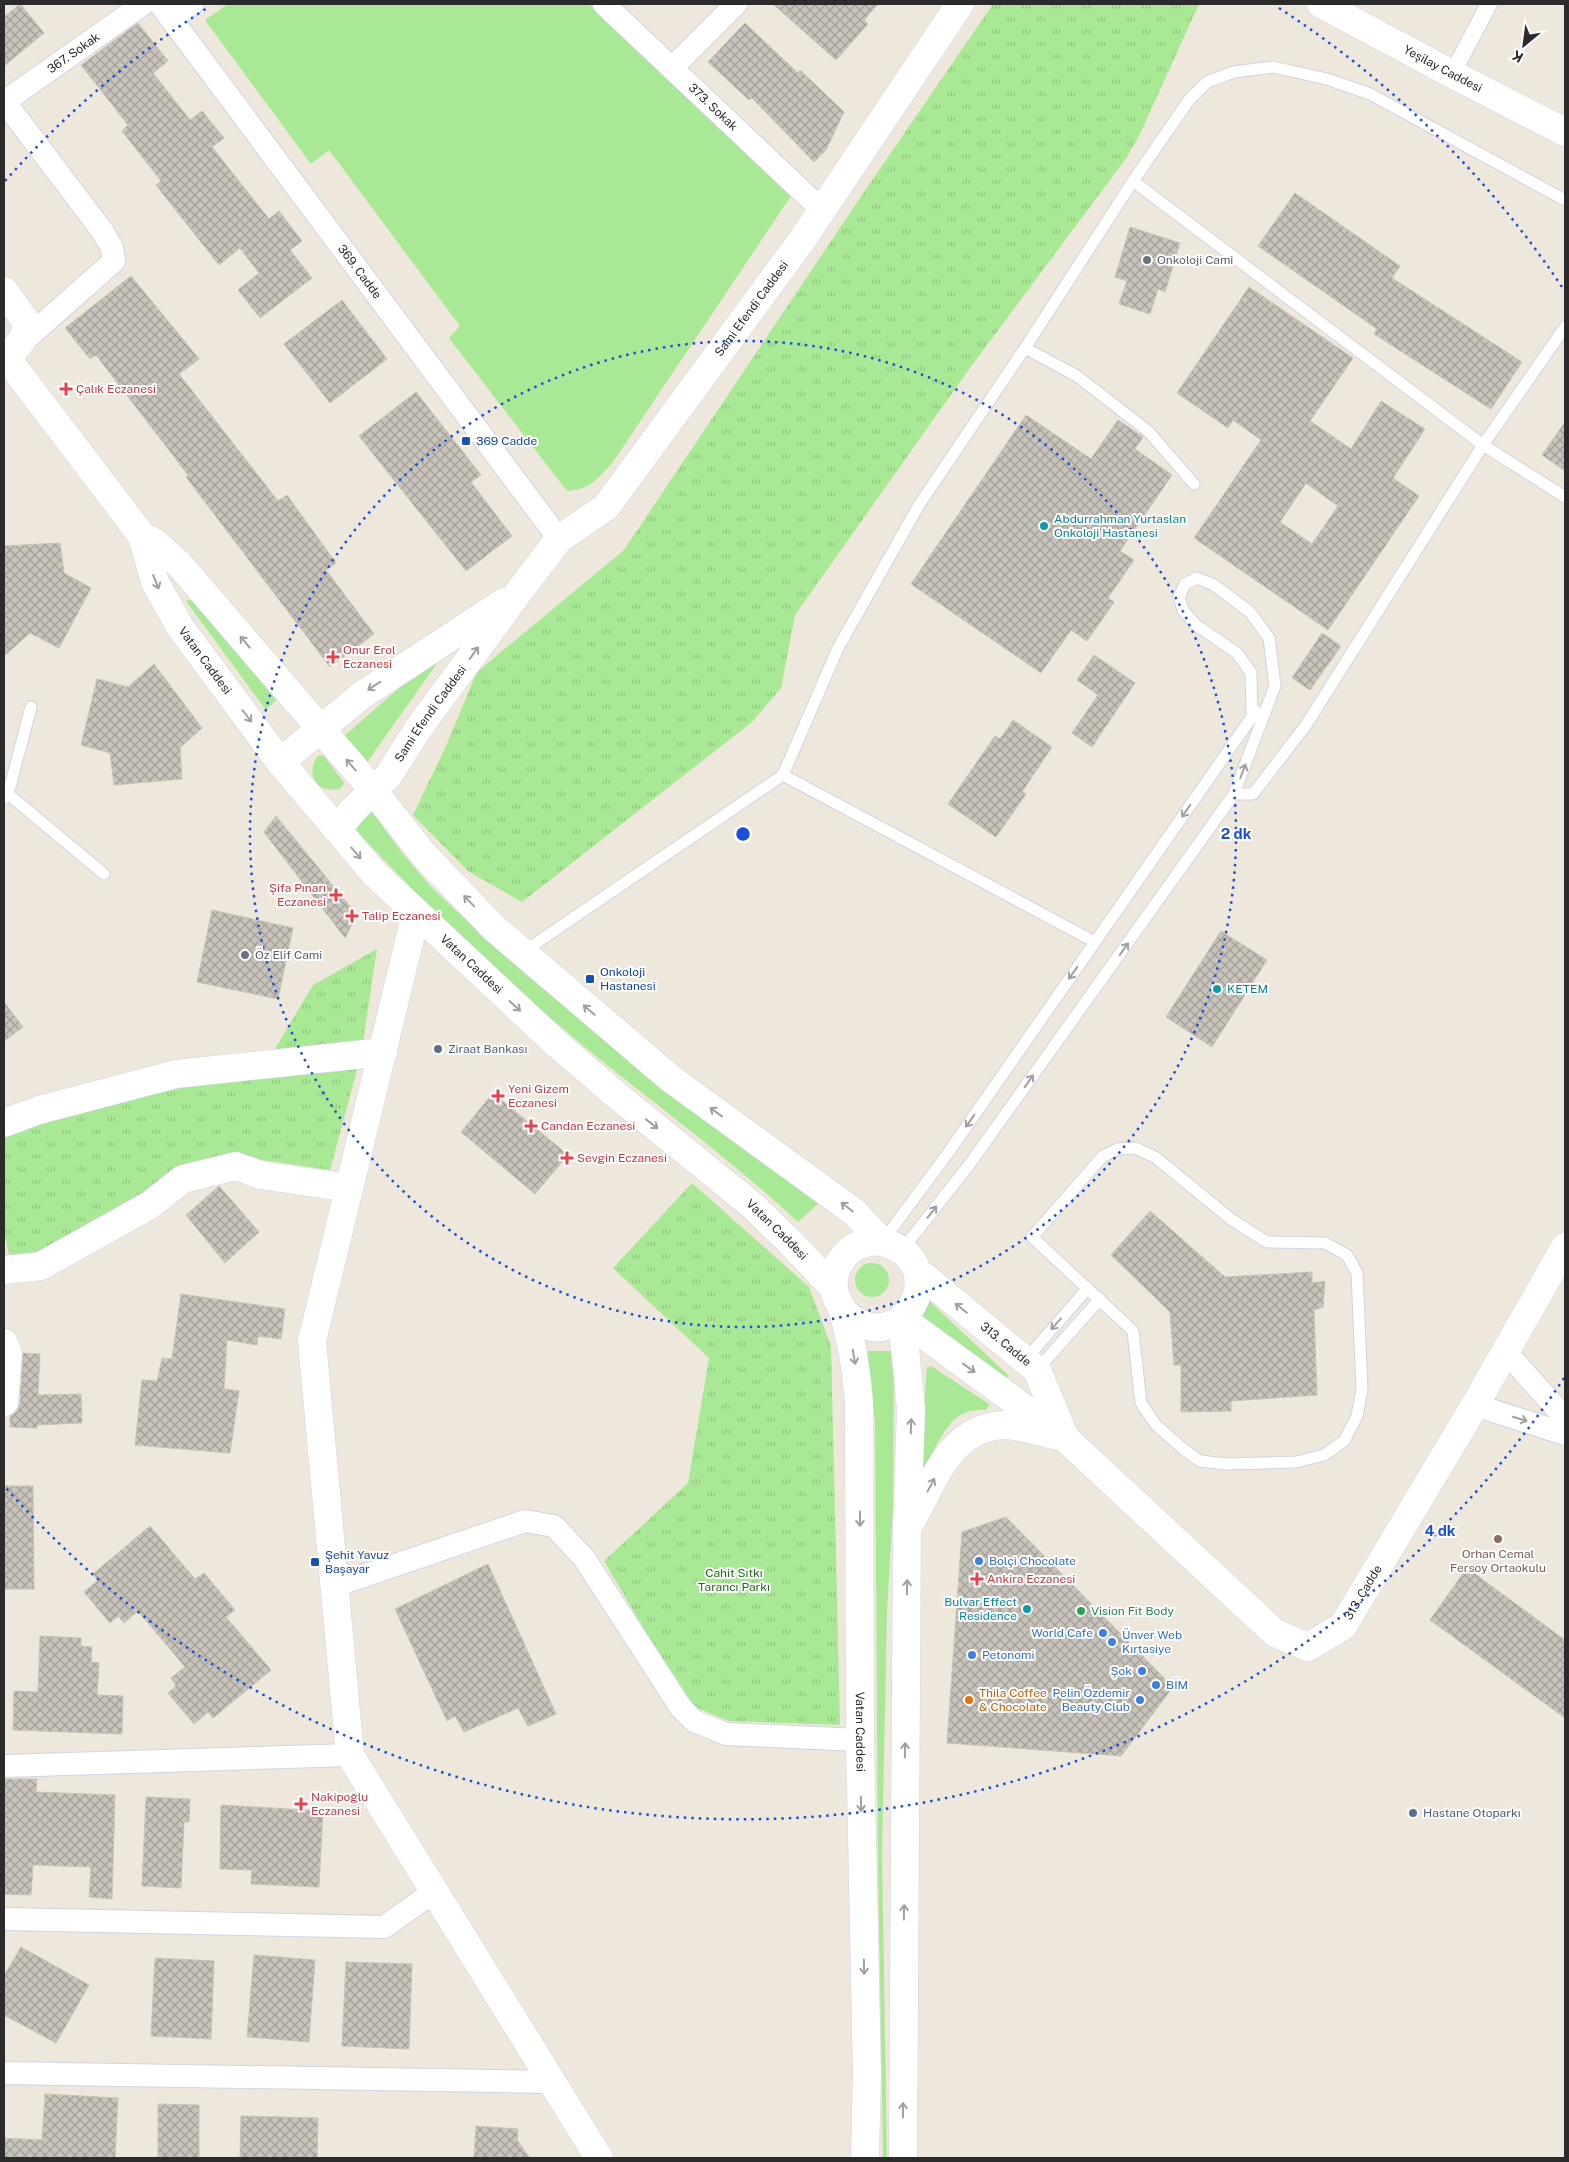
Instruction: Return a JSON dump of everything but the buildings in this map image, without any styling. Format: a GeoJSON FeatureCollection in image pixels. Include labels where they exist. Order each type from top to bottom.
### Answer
{"type":"FeatureCollection","features":[{"type":"Feature","properties":{"kind":"main road","name":"Sami Efendi Caddesi"},"geometry":{"type":"LineString","coordinates":[[337,829],[388,776],[420,726],[559,539],[606,507],[822,210],[960,4]]}},
{"type":"Feature","properties":{"kind":"main road","name":"Yeşilay Caddesi"},"geometry":{"type":"LineString","coordinates":[[1321,4],[1565,132]]}},
{"type":"Feature","properties":{"kind":"main road"},"geometry":{"type":"LineString","coordinates":[[4,291],[25,320],[27,326],[22,340],[4,358]]}},
{"type":"Feature","properties":{"kind":"main road","name":"Vatan Caddesi"},"geometry":{"type":"LineString","coordinates":[[4,358],[142,536],[155,582],[168,608],[280,762],[374,873],[565,1051],[753,1206],[789,1241],[856,1322],[867,1326],[888,1325],[902,1319]]}},
{"type":"Feature","properties":{"kind":"main road","name":"Vatan Caddesi"},"geometry":{"type":"LineString","coordinates":[[142,536],[154,542],[179,564],[373,790],[423,854],[494,928],[670,1078],[854,1212],[901,1254]]}},
{"type":"Feature","properties":{"kind":"main road","name":"Sami Efendi Caddesi"},"geometry":{"type":"LineString","coordinates":[[280,762],[362,695],[518,592]]}},
{"type":"Feature","properties":{"kind":"main road"},"geometry":{"type":"LineString","coordinates":[[416,913],[312,1341],[350,1755],[599,2158]]}},
{"type":"Feature","properties":{"kind":"main road"},"geometry":{"type":"LineString","coordinates":[[4,1123],[39,1110],[176,1074],[382,1052]]}},
{"type":"Feature","properties":{"kind":"main road"},"geometry":{"type":"LineString","coordinates":[[4,1270],[41,1266],[150,1205],[183,1179],[236,1166],[260,1175],[349,1188]]}},
{"type":"Feature","properties":{"kind":"main road","name":"Vatan Caddesi"},"geometry":{"type":"LineString","coordinates":[[865,2158],[866,2074],[860,1740],[859,1403],[854,1357],[838,1299],[834,1276],[839,1264],[848,1252],[858,1245],[901,1254]]}},
{"type":"Feature","properties":{"kind":"main road","name":"313. Cadde"},"geometry":{"type":"LineString","coordinates":[[902,1319],[1065,1438],[1274,1633],[1308,1647],[1343,1626],[1475,1405],[1565,1247]]}},
{"type":"Feature","properties":{"kind":"main road"},"geometry":{"type":"LineString","coordinates":[[901,1254],[919,1288],[917,1299],[902,1319],[911,1409],[907,1528],[903,2158]]}},
{"type":"Feature","properties":{"kind":"main road","name":"313. Cadde"},"geometry":{"type":"LineString","coordinates":[[901,1254],[1031,1365],[1065,1438]]}},
{"type":"Feature","properties":{"kind":"main road"},"geometry":{"type":"LineString","coordinates":[[4,1343],[8,1353],[4,1402]]}},
{"type":"Feature","properties":{"kind":"main road"},"geometry":{"type":"LineString","coordinates":[[907,1528],[946,1458],[970,1434],[1006,1425],[1065,1438]]}},
{"type":"Feature","properties":{"kind":"street","name":"367. Sokak"},"geometry":{"type":"LineString","coordinates":[[4,101],[143,4]]}},
{"type":"Feature","properties":{"kind":"street"},"geometry":{"type":"LineString","coordinates":[[166,11],[192,4]]}},
{"type":"Feature","properties":{"kind":"street","name":"373. Sokak"},"geometry":{"type":"LineString","coordinates":[[604,4],[822,210]]}},
{"type":"Feature","properties":{"kind":"street"},"geometry":{"type":"LineString","coordinates":[[672,68],[736,4]]}},
{"type":"Feature","properties":{"kind":"street"},"geometry":{"type":"LineString","coordinates":[[1452,74],[1489,4]]}},
{"type":"Feature","properties":{"kind":"street","name":"369. Cadde"},"geometry":{"type":"LineString","coordinates":[[166,11],[559,539]]}},
{"type":"Feature","properties":{"kind":"street"},"geometry":{"type":"LineString","coordinates":[[4,101],[103,232],[112,248],[114,261],[4,358]]}},
{"type":"Feature","properties":{"kind":"street"},"geometry":{"type":"LineString","coordinates":[[1506,1352],[1565,1418]]}},
{"type":"Feature","properties":{"kind":"street"},"geometry":{"type":"LineString","coordinates":[[1475,1405],[1565,1434]]}},
{"type":"Feature","properties":{"kind":"street"},"geometry":{"type":"LineString","coordinates":[[334,1586],[524,1521],[554,1526],[584,1558],[681,1708],[694,1721],[726,1734],[860,1740]]}},
{"type":"Feature","properties":{"kind":"street"},"geometry":{"type":"LineString","coordinates":[[4,1766],[350,1755]]}},
{"type":"Feature","properties":{"kind":"street"},"geometry":{"type":"LineString","coordinates":[[4,1919],[384,1927],[435,1892]]}},
{"type":"Feature","properties":{"kind":"street"},"geometry":{"type":"LineString","coordinates":[[4,2073],[553,2082]]}},
{"type":"Feature","properties":{"kind":"lane"},"geometry":{"type":"LineString","coordinates":[[522,953],[783,774],[838,648],[919,505],[1025,348],[1133,181],[1189,100],[1207,82],[1234,72],[1273,67],[1327,79],[1370,94],[1565,200]]}},
{"type":"Feature","properties":{"kind":"lane"},"geometry":{"type":"LineString","coordinates":[[1133,181],[1483,445],[1565,497]]}},
{"type":"Feature","properties":{"kind":"lane"},"geometry":{"type":"LineString","coordinates":[[1234,794],[1253,794],[1306,725],[1483,445],[1565,327]]}},
{"type":"Feature","properties":{"kind":"lane"},"geometry":{"type":"LineString","coordinates":[[1025,348],[1077,376],[1149,432],[1194,484]]}},
{"type":"Feature","properties":{"kind":"lane"},"geometry":{"type":"LineString","coordinates":[[901,1254],[969,1165],[1234,794],[1275,686],[1269,638],[1250,612],[1214,585],[1197,578],[1185,584],[1179,597],[1183,610],[1203,630],[1238,653],[1251,673],[1252,716]]}},
{"type":"Feature","properties":{"kind":"lane"},"geometry":{"type":"LineString","coordinates":[[901,1254],[948,1152],[1252,716],[1275,686]]}},
{"type":"Feature","properties":{"kind":"lane"},"geometry":{"type":"LineString","coordinates":[[31,708],[6,796],[104,874]]}},
{"type":"Feature","properties":{"kind":"lane"},"geometry":{"type":"LineString","coordinates":[[783,774],[1095,942]]}},
{"type":"Feature","properties":{"kind":"lane"},"geometry":{"type":"LineString","coordinates":[[1135,1148],[1154,1157],[1232,1220],[1267,1242],[1325,1243],[1347,1254],[1356,1273],[1362,1390],[1357,1416],[1344,1441],[1324,1455],[1296,1462],[1226,1464],[1200,1461],[1156,1425],[1141,1403],[1133,1330],[1088,1288],[1032,1237],[1093,1165],[1103,1156],[1118,1149],[1135,1148]]}},
{"type":"Feature","properties":{"kind":"lane"},"geometry":{"type":"LineString","coordinates":[[1031,1365],[1088,1288]]}},
{"type":"Feature","properties":{"kind":"lane"},"geometry":{"type":"LineString","coordinates":[[1031,1365],[1100,1299]]}},
{"type":"Feature","properties":{"kind":"green space"},"geometry":{"type":"Polygon","coordinates":[[[228,4],[589,4],[791,196],[613,462],[594,482],[576,490],[568,491],[563,486],[449,338],[460,326],[329,150],[311,164],[205,20],[228,4]]]}},
{"type":"Feature","properties":{"kind":"green space"},"geometry":{"type":"Polygon","coordinates":[[[993,4],[1199,4],[1140,134],[1127,157],[967,372],[795,615],[781,688],[752,722],[522,902],[468,871],[413,815],[446,746],[477,672],[624,550],[866,189],[993,4]]]}},
{"type":"Feature","properties":{"kind":"green space"},"geometry":{"type":"Polygon","coordinates":[[[191,599],[276,700],[266,710],[186,601],[191,599]]]}},
{"type":"Feature","properties":{"kind":"green space"},"geometry":{"type":"Polygon","coordinates":[[[438,654],[441,658],[365,765],[342,738],[438,654]]]}},
{"type":"Feature","properties":{"kind":"green space"},"geometry":{"type":"Polygon","coordinates":[[[319,755],[324,756],[344,783],[341,788],[326,789],[315,781],[312,769],[319,755]]]}},
{"type":"Feature","properties":{"kind":"green space"},"geometry":{"type":"Polygon","coordinates":[[[372,812],[403,854],[433,889],[525,974],[609,1043],[819,1203],[798,1222],[726,1160],[569,1034],[474,949],[354,828],[372,812]]]}},
{"type":"Feature","properties":{"kind":"green space"},"geometry":{"type":"Polygon","coordinates":[[[377,949],[361,1055],[330,1170],[243,1157],[139,1200],[43,1256],[10,1259],[4,1233],[4,1132],[80,1109],[254,1073],[266,1064],[313,985],[377,949]]]}},
{"type":"Feature","properties":{"kind":"green space","name":"Cahit Sıtkı Tarancı Parkı"},"geometry":{"type":"Polygon","coordinates":[[[692,1183],[809,1287],[831,1346],[840,1725],[729,1721],[695,1707],[646,1632],[604,1561],[688,1483],[709,1358],[613,1268],[692,1183]]]}},
{"type":"Feature","properties":{"kind":"green space"},"geometry":{"type":"Polygon","coordinates":[[[872,1263],[879,1264],[884,1268],[888,1273],[888,1287],[884,1292],[879,1296],[872,1297],[865,1296],[860,1292],[856,1287],[855,1280],[856,1273],[860,1268],[865,1264],[872,1263]]]}},
{"type":"Feature","properties":{"kind":"green space"},"geometry":{"type":"Polygon","coordinates":[[[928,1300],[1008,1375],[1006,1379],[921,1326],[922,1304],[928,1300]]]}},
{"type":"Feature","properties":{"kind":"green space"},"geometry":{"type":"Polygon","coordinates":[[[867,1351],[894,1351],[893,1506],[887,1613],[882,1853],[887,2158],[883,2158],[878,1864],[875,1421],[867,1351]]]}},
{"type":"Feature","properties":{"kind":"green space"},"geometry":{"type":"Polygon","coordinates":[[[931,1366],[989,1404],[986,1410],[971,1411],[954,1419],[935,1447],[918,1487],[927,1368],[931,1366]]]}},
{"type":"Feature","properties":{"kind":"place","name":"Onkoloji Cami"},"geometry":{"type":"Point","coordinates":[1147,260]}},
{"type":"Feature","properties":{"kind":"place","name":"Çalık Eczanesi"},"geometry":{"type":"Point","coordinates":[66,389]}},
{"type":"Feature","properties":{"kind":"place","name":"369 Cadde"},"geometry":{"type":"Point","coordinates":[466,441]}},
{"type":"Feature","properties":{"kind":"place","name":"Abdurrahman Yurtaslan Onkoloji Hastanesi"},"geometry":{"type":"Point","coordinates":[1044,526]}},
{"type":"Feature","properties":{"kind":"place","name":"Onur Erol Eczanesi"},"geometry":{"type":"Point","coordinates":[333,657]}},
{"type":"Feature","properties":{"kind":"place","name":"Şifa Pınarı Eczanesi"},"geometry":{"type":"Point","coordinates":[336,895]}},
{"type":"Feature","properties":{"kind":"place","name":"Talip Eczanesi"},"geometry":{"type":"Point","coordinates":[352,916]}},
{"type":"Feature","properties":{"kind":"place","name":"Öz Elif Cami"},"geometry":{"type":"Point","coordinates":[245,955]}},
{"type":"Feature","properties":{"kind":"place","name":"Onkoloji Hastanesi"},"geometry":{"type":"Point","coordinates":[590,979]}},
{"type":"Feature","properties":{"kind":"place","name":"KETEM"},"geometry":{"type":"Point","coordinates":[1217,989]}},
{"type":"Feature","properties":{"kind":"place","name":"Ziraat Bankası"},"geometry":{"type":"Point","coordinates":[438,1049]}},
{"type":"Feature","properties":{"kind":"place","name":"Yeni Gizem Eczanesi"},"geometry":{"type":"Point","coordinates":[498,1096]}},
{"type":"Feature","properties":{"kind":"place","name":"Candan Eczanesi"},"geometry":{"type":"Point","coordinates":[531,1126]}},
{"type":"Feature","properties":{"kind":"place","name":"Sevgin Eczanesi"},"geometry":{"type":"Point","coordinates":[567,1158]}},
{"type":"Feature","properties":{"kind":"place","name":"Orhan Cemal Fersoy Ortaokulu"},"geometry":{"type":"Point","coordinates":[1498,1539]}},
{"type":"Feature","properties":{"kind":"place","name":"Bolçi Chocolate"},"geometry":{"type":"Point","coordinates":[979,1561]}},
{"type":"Feature","properties":{"kind":"place","name":"Şehit Yavuz Başayar"},"geometry":{"type":"Point","coordinates":[315,1562]}},
{"type":"Feature","properties":{"kind":"place","name":"Ankira Eczanesi"},"geometry":{"type":"Point","coordinates":[977,1579]}},
{"type":"Feature","properties":{"kind":"place","name":"Bulvar Effect Residence"},"geometry":{"type":"Point","coordinates":[1027,1609]}},
{"type":"Feature","properties":{"kind":"place","name":"Vision Fit Body"},"geometry":{"type":"Point","coordinates":[1081,1611]}},
{"type":"Feature","properties":{"kind":"place","name":"World Cafe"},"geometry":{"type":"Point","coordinates":[1103,1633]}},
{"type":"Feature","properties":{"kind":"place","name":"Ünver Web Kırtasiye"},"geometry":{"type":"Point","coordinates":[1112,1642]}},
{"type":"Feature","properties":{"kind":"place","name":"Petonomi"},"geometry":{"type":"Point","coordinates":[972,1655]}},
{"type":"Feature","properties":{"kind":"place","name":"Şok"},"geometry":{"type":"Point","coordinates":[1142,1671]}},
{"type":"Feature","properties":{"kind":"place","name":"BİM"},"geometry":{"type":"Point","coordinates":[1156,1685]}},
{"type":"Feature","properties":{"kind":"place","name":"Thila Coffee & Chocolate"},"geometry":{"type":"Point","coordinates":[969,1700]}},
{"type":"Feature","properties":{"kind":"place","name":"Pelin Özdemir Beauty Club"},"geometry":{"type":"Point","coordinates":[1140,1700]}},
{"type":"Feature","properties":{"kind":"place","name":"Nakipoğlu Eczanesi"},"geometry":{"type":"Point","coordinates":[301,1804]}},
{"type":"Feature","properties":{"kind":"place","name":"Hastane Otoparkı"},"geometry":{"type":"Point","coordinates":[1413,1813]}}]}
